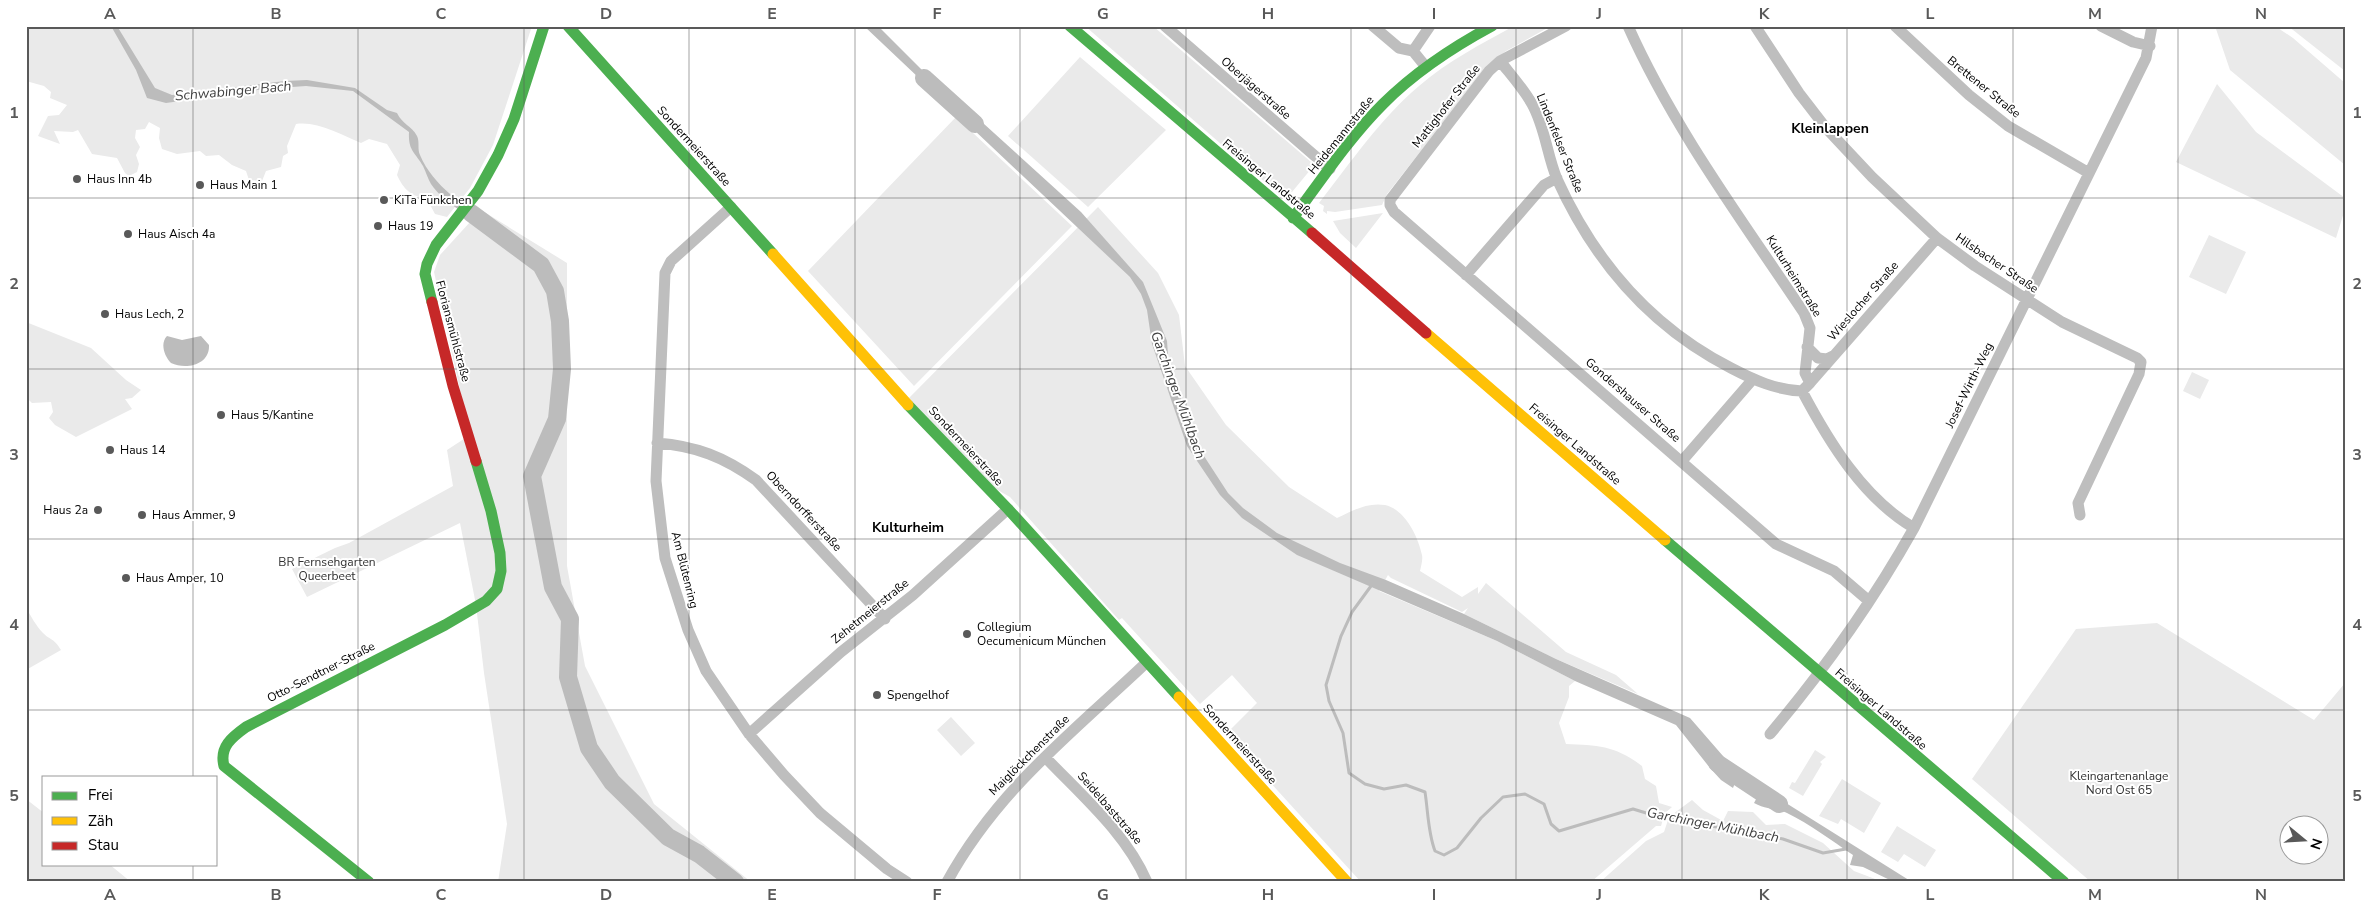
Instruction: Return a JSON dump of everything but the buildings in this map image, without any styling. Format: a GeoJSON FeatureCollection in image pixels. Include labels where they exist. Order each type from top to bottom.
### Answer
{"type":"FeatureCollection","features":[{"type":"Feature","properties":{"kind":"street","name":"Floriansmühlstraße"},"geometry":{"type":"LineString","coordinates":[[475,460],[453,386],[425,274],[428,260],[434,247],[470,203],[502,147],[514,118],[544,26]]}},
{"type":"Feature","properties":{"kind":"street","name":"Sondermeierstraße"},"geometry":{"type":"LineString","coordinates":[[568,26],[906,403],[1008,510],[1347,882]]}},
{"type":"Feature","properties":{"kind":"street","name":"Freisinger Landstraße"},"geometry":{"type":"LineString","coordinates":[[1070,26],[1820,674],[2064,882]]}},
{"type":"Feature","properties":{"kind":"street","name":"Oberjägerstraße"},"geometry":{"type":"LineString","coordinates":[[1165,26],[1330,170]]}},
{"type":"Feature","properties":{"kind":"street"},"geometry":{"type":"LineString","coordinates":[[1372,26],[1399,48],[1414,51],[1426,67]]}},
{"type":"Feature","properties":{"kind":"street"},"geometry":{"type":"LineString","coordinates":[[1414,51],[1430,26]]}},
{"type":"Feature","properties":{"kind":"street","name":"Heidemannstraße"},"geometry":{"type":"LineString","coordinates":[[1293,218],[1383,104],[1426,67],[1468,39],[1492,26]]}},
{"type":"Feature","properties":{"kind":"street","name":"Mattighofer Straße"},"geometry":{"type":"LineString","coordinates":[[1390,205],[1390,200],[1490,71],[1500,61],[1566,26]]}},
{"type":"Feature","properties":{"kind":"street","name":"Kulturheimstraße"},"geometry":{"type":"LineString","coordinates":[[1628,26],[1645,64],[1673,117],[1804,314],[1810,328],[1805,373],[1806,387],[1827,435],[1864,486],[1897,518],[1914,528]]}},
{"type":"Feature","properties":{"kind":"street","name":"Hilsbacher Straße"},"geometry":{"type":"LineString","coordinates":[[1755,26],[1799,93],[1826,128],[1872,177],[1937,238],[1975,266],[2070,326],[2137,358],[2141,362],[2139,374],[2078,502],[2080,515]]}},
{"type":"Feature","properties":{"kind":"street","name":"Brettener Straße"},"geometry":{"type":"LineString","coordinates":[[1895,26],[1969,95],[2008,126],[2089,173]]}},
{"type":"Feature","properties":{"kind":"street"},"geometry":{"type":"LineString","coordinates":[[2101,26],[2133,42],[2150,46]]}},
{"type":"Feature","properties":{"kind":"street","name":"Josef-Wirth-Weg"},"geometry":{"type":"LineString","coordinates":[[1770,734],[1820,674],[1869,601],[1914,528],[2146,58],[2150,46],[2152,26]]}},
{"type":"Feature","properties":{"kind":"street","name":"Lindenfelser Straße"},"geometry":{"type":"LineString","coordinates":[[1500,61],[1532,104],[1557,178],[1588,238],[1628,290],[1653,316],[1708,356],[1753,379],[1784,390],[1806,387]]}},
{"type":"Feature","properties":{"kind":"street"},"geometry":{"type":"LineString","coordinates":[[1466,275],[1544,185],[1557,178]]}},
{"type":"Feature","properties":{"kind":"street","name":"Gondershauser Straße"},"geometry":{"type":"LineString","coordinates":[[1390,205],[1394,212],[1776,544],[1834,571],[1869,601]]}},
{"type":"Feature","properties":{"kind":"street","name":"Am Blütenring"},"geometry":{"type":"LineString","coordinates":[[730,207],[672,261],[665,272],[656,481],[659,518],[673,587],[688,630],[706,671],[749,734],[820,813],[887,869],[907,882]]}},
{"type":"Feature","properties":{"kind":"street","name":"Wieslocher Straße"},"geometry":{"type":"LineString","coordinates":[[1806,387],[1937,238]]}},
{"type":"Feature","properties":{"kind":"street"},"geometry":{"type":"LineString","coordinates":[[1807,346],[1811,354],[1818,358],[1827,359],[1833,356]]}},
{"type":"Feature","properties":{"kind":"street"},"geometry":{"type":"LineString","coordinates":[[1682,461],[1753,379]]}},
{"type":"Feature","properties":{"kind":"street","name":"Oberndorfferstraße"},"geometry":{"type":"LineString","coordinates":[[657,442],[703,450],[737,466],[756,480],[885,619]]}},
{"type":"Feature","properties":{"kind":"street","name":"Otto-Sendtner-Straße"},"geometry":{"type":"LineString","coordinates":[[369,882],[224,766],[221,757],[224,747],[246,726],[445,625],[486,600],[497,589],[501,571],[500,553],[475,460]]}},
{"type":"Feature","properties":{"kind":"street","name":"Zehetmeierstraße"},"geometry":{"type":"LineString","coordinates":[[749,734],[841,652],[885,619],[1008,510]]}},
{"type":"Feature","properties":{"kind":"street","name":"Maiglöckchenstraße"},"geometry":{"type":"LineString","coordinates":[[947,882],[975,836],[1001,802],[1045,757],[1146,662]]}},
{"type":"Feature","properties":{"kind":"street","name":"Seidelbaststraße"},"geometry":{"type":"LineString","coordinates":[[1045,757],[1115,832],[1132,854],[1147,882]]}},
{"type":"Feature","properties":{"kind":"green space"},"geometry":{"type":"Polygon","coordinates":[[[26,26],[532,26],[493,145],[470,188],[447,217],[435,214],[427,199],[412,194],[402,185],[397,175],[400,165],[387,144],[369,139],[361,143],[329,129],[313,125],[296,124],[287,146],[288,153],[283,156],[281,167],[266,171],[262,181],[249,180],[246,171],[232,165],[219,155],[206,156],[200,151],[177,154],[162,149],[159,138],[160,128],[149,122],[145,129],[136,130],[135,138],[140,147],[136,155],[139,164],[137,172],[129,176],[125,173],[117,158],[92,154],[78,130],[73,132],[54,131],[60,144],[38,136],[48,116],[59,115],[67,105],[50,98],[51,92],[44,86],[26,81],[26,26]]]}},
{"type":"Feature","properties":{"kind":"green space"},"geometry":{"type":"Polygon","coordinates":[[[1085,26],[1153,26],[1311,162],[1311,169],[1292,192],[1284,193],[1281,196],[1085,26]]]}},
{"type":"Feature","properties":{"kind":"green space"},"geometry":{"type":"Polygon","coordinates":[[[1514,26],[1551,26],[1506,51],[1486,68],[1387,194],[1382,205],[1335,212],[1327,211],[1327,214],[1323,211],[1324,206],[1319,203],[1391,112],[1430,77],[1477,46],[1514,26]]]}},
{"type":"Feature","properties":{"kind":"green space"},"geometry":{"type":"Polygon","coordinates":[[[2215,26],[2275,26],[2293,38],[2345,83],[2345,165],[2230,70],[2215,26]]]}},
{"type":"Feature","properties":{"kind":"green space"},"geometry":{"type":"Polygon","coordinates":[[[2288,26],[2345,26],[2345,71],[2288,26]]]}},
{"type":"Feature","properties":{"kind":"green space"},"geometry":{"type":"Polygon","coordinates":[[[1080,57],[1166,130],[1088,207],[1008,136],[1080,57]]]}},
{"type":"Feature","properties":{"kind":"green space"},"geometry":{"type":"Polygon","coordinates":[[[2217,84],[2256,132],[2345,198],[2345,209],[2336,238],[2176,162],[2217,84]]]}},
{"type":"Feature","properties":{"kind":"green space"},"geometry":{"type":"Polygon","coordinates":[[[956,117],[1072,226],[914,386],[808,271],[956,117]]]}},
{"type":"Feature","properties":{"kind":"green space"},"geometry":{"type":"Polygon","coordinates":[[[1098,207],[1158,273],[1179,315],[1185,366],[1226,425],[1289,487],[1337,518],[1360,508],[1378,504],[1385,505],[1399,512],[1410,525],[1420,548],[1422,563],[1420,571],[1462,597],[1478,587],[1478,594],[1486,583],[1566,652],[1616,675],[1638,694],[1556,659],[1464,614],[1468,608],[1462,612],[1388,575],[1379,591],[1497,641],[1575,681],[1569,686],[1569,697],[1559,723],[1566,744],[1606,748],[1624,754],[1642,766],[1645,779],[1656,786],[1659,803],[1672,807],[1665,813],[1661,826],[1656,826],[1591,882],[1361,882],[1226,734],[1257,703],[1232,675],[1200,704],[1122,618],[1119,620],[1010,497],[989,485],[909,398],[1098,207]]]}},
{"type":"Feature","properties":{"kind":"green space","name":"BR Fernsehgarten Queerbeet"},"geometry":{"type":"Polygon","coordinates":[[[481,210],[567,263],[567,566],[585,666],[654,804],[751,882],[498,882],[507,824],[484,673],[476,605],[460,523],[307,597],[292,569],[349,543],[453,486],[447,450],[470,435],[434,272],[440,255],[481,210]]]}},
{"type":"Feature","properties":{"kind":"green space"},"geometry":{"type":"Polygon","coordinates":[[[1383,213],[1356,248],[1340,233],[1333,221],[1383,213]]]}},
{"type":"Feature","properties":{"kind":"green space"},"geometry":{"type":"Polygon","coordinates":[[[2209,235],[2246,252],[2226,294],[2189,277],[2209,235]]]}},
{"type":"Feature","properties":{"kind":"green space"},"geometry":{"type":"Polygon","coordinates":[[[26,322],[91,348],[126,380],[141,390],[132,398],[125,399],[132,409],[76,437],[55,425],[49,418],[53,412],[51,402],[32,403],[26,397],[26,322]]]}},
{"type":"Feature","properties":{"kind":"green space"},"geometry":{"type":"Polygon","coordinates":[[[2192,372],[2209,380],[2200,399],[2183,391],[2192,372]]]}},
{"type":"Feature","properties":{"kind":"green space"},"geometry":{"type":"Polygon","coordinates":[[[26,608],[40,630],[54,641],[61,650],[26,670],[26,608]]]}},
{"type":"Feature","properties":{"kind":"green space","name":"Kleingartenanlage Nord Ost 65"},"geometry":{"type":"Polygon","coordinates":[[[2157,623],[2314,720],[2345,683],[2345,882],[2091,882],[1972,779],[2076,629],[2157,623]]]}},
{"type":"Feature","properties":{"kind":"green space"},"geometry":{"type":"Polygon","coordinates":[[[951,717],[975,743],[961,756],[937,730],[951,717]]]}},
{"type":"Feature","properties":{"kind":"green space"},"geometry":{"type":"Polygon","coordinates":[[[1815,750],[1826,757],[1820,762],[1822,764],[1803,796],[1789,788],[1792,782],[1795,783],[1815,750]]]}},
{"type":"Feature","properties":{"kind":"green space"},"geometry":{"type":"Polygon","coordinates":[[[1842,779],[1881,803],[1864,833],[1841,819],[1838,824],[1819,816],[1842,779]]]}},
{"type":"Feature","properties":{"kind":"green space"},"geometry":{"type":"Polygon","coordinates":[[[26,799],[42,811],[42,866],[111,866],[131,882],[26,882],[26,799]]]}},
{"type":"Feature","properties":{"kind":"green space"},"geometry":{"type":"Polygon","coordinates":[[[1692,800],[1703,810],[1723,821],[1728,811],[1753,812],[1766,825],[1785,824],[1823,843],[1854,871],[1883,882],[1600,882],[1646,841],[1664,832],[1669,817],[1692,800]]]}},
{"type":"Feature","properties":{"kind":"green space"},"geometry":{"type":"Polygon","coordinates":[[[1897,826],[1936,850],[1925,867],[1904,854],[1898,862],[1881,852],[1897,826]]]}},
{"type":"Feature","properties":{"kind":"water"},"geometry":{"type":"Polygon","coordinates":[[[111,26],[117,26],[155,88],[172,95],[307,80],[355,88],[387,110],[397,113],[417,136],[420,155],[441,186],[471,210],[492,223],[489,228],[443,198],[431,184],[423,166],[413,151],[409,132],[353,91],[306,86],[264,89],[166,103],[147,98],[136,70],[111,26]]]}},
{"type":"Feature","properties":{"kind":"water"},"geometry":{"type":"Polygon","coordinates":[[[864,26],[878,26],[922,70],[946,88],[938,96],[864,26]]]}},
{"type":"Feature","properties":{"kind":"water"},"geometry":{"type":"Polygon","coordinates":[[[962,104],[1081,212],[1143,282],[1167,341],[1169,369],[1179,388],[1183,410],[1202,453],[1228,493],[1243,508],[1277,533],[1340,563],[1386,580],[1464,614],[1556,659],[1690,718],[1723,756],[1734,773],[1738,775],[1733,788],[1721,780],[1710,768],[1676,725],[1575,681],[1497,641],[1297,555],[1242,518],[1220,495],[1187,446],[1152,344],[1147,310],[1141,294],[1130,277],[955,112],[962,104]]]}},
{"type":"Feature","properties":{"kind":"water"},"geometry":{"type":"Polygon","coordinates":[[[167,336],[182,340],[201,336],[209,345],[206,357],[190,366],[171,363],[166,357],[164,350],[164,342],[167,336]]]}},
{"type":"Feature","properties":{"kind":"water"},"geometry":{"type":"Polygon","coordinates":[[[1762,788],[1912,882],[1894,882],[1863,867],[1850,865],[1853,855],[1812,827],[1783,811],[1754,803],[1762,788]]]}},
{"type":"Feature","properties":{"kind":"waterway","name":"Garchinger Mühlbach"},"geometry":{"type":"LineString","coordinates":[[924,78],[975,124]]}},
{"type":"Feature","properties":{"kind":"waterway","name":"Schwabinger Bach"},"geometry":{"type":"LineString","coordinates":[[471,213],[541,265],[555,291],[560,321],[562,369],[557,419],[532,476],[553,587],[570,619],[568,677],[589,748],[612,782],[668,837],[699,854],[735,882]]}},
{"type":"Feature","properties":{"kind":"waterway","name":"Garchinger Mühlbach"},"geometry":{"type":"LineString","coordinates":[[1371,586],[1352,612],[1341,636],[1326,685],[1329,701],[1343,733],[1349,773],[1365,784],[1384,789],[1406,785],[1425,792],[1435,851],[1444,855],[1457,848],[1481,818],[1503,797],[1525,794],[1544,804],[1551,824],[1559,831],[1633,809],[1656,816],[1783,839],[1823,853],[1846,849]]}},
{"type":"Feature","properties":{"kind":"waterway","name":"Garchinger Mühlbach"},"geometry":{"type":"LineString","coordinates":[[1717,763],[1779,804]]}},
{"type":"Feature","properties":{"kind":"traffic: fast"},"geometry":{"type":"LineString","coordinates":[[432,302],[425,274],[427,264],[436,245],[478,191],[498,155],[514,119],[544,26]]}},
{"type":"Feature","properties":{"kind":"traffic: fast"},"geometry":{"type":"LineString","coordinates":[[568,26],[773,254]]}},
{"type":"Feature","properties":{"kind":"traffic: fast"},"geometry":{"type":"LineString","coordinates":[[1070,26],[1312,233]]}},
{"type":"Feature","properties":{"kind":"traffic: fast"},"geometry":{"type":"LineString","coordinates":[[1293,218],[1347,145],[1395,92],[1435,61],[1492,26]]}},
{"type":"Feature","properties":{"kind":"traffic: fast"},"geometry":{"type":"LineString","coordinates":[[908,405],[1008,509],[1179,697]]}},
{"type":"Feature","properties":{"kind":"traffic: fast"},"geometry":{"type":"LineString","coordinates":[[369,882],[224,766],[223,753],[228,743],[246,727],[445,625],[486,601],[497,589],[501,571],[500,553],[491,511],[476,461]]}},
{"type":"Feature","properties":{"kind":"traffic: fast"},"geometry":{"type":"LineString","coordinates":[[1665,540],[2064,882]]}},
{"type":"Feature","properties":{"kind":"traffic: slow"},"geometry":{"type":"LineString","coordinates":[[773,254],[908,405]]}},
{"type":"Feature","properties":{"kind":"traffic: slow"},"geometry":{"type":"LineString","coordinates":[[1426,333],[1665,540]]}},
{"type":"Feature","properties":{"kind":"traffic: slow"},"geometry":{"type":"LineString","coordinates":[[1179,697],[1347,882]]}},
{"type":"Feature","properties":{"kind":"traffic: jam"},"geometry":{"type":"LineString","coordinates":[[1312,233],[1426,333]]}},
{"type":"Feature","properties":{"kind":"traffic: jam"},"geometry":{"type":"LineString","coordinates":[[432,302],[453,386],[476,461]]}},
{"type":"Feature","properties":{"kind":"place","name":"Haus Inn 4b"},"geometry":{"type":"Point","coordinates":[77,179]}},
{"type":"Feature","properties":{"kind":"place","name":"Haus Main 1"},"geometry":{"type":"Point","coordinates":[200,185]}},
{"type":"Feature","properties":{"kind":"place","name":"KiTa Fünkchen"},"geometry":{"type":"Point","coordinates":[384,200]}},
{"type":"Feature","properties":{"kind":"place","name":"Haus 19"},"geometry":{"type":"Point","coordinates":[378,226]}},
{"type":"Feature","properties":{"kind":"place","name":"Haus Aisch 4a"},"geometry":{"type":"Point","coordinates":[128,234]}},
{"type":"Feature","properties":{"kind":"place","name":"Haus Lech, 2"},"geometry":{"type":"Point","coordinates":[105,314]}},
{"type":"Feature","properties":{"kind":"place","name":"Haus 5/Kantine"},"geometry":{"type":"Point","coordinates":[221,415]}},
{"type":"Feature","properties":{"kind":"place","name":"Haus 14"},"geometry":{"type":"Point","coordinates":[110,450]}},
{"type":"Feature","properties":{"kind":"place","name":"Haus 2a"},"geometry":{"type":"Point","coordinates":[98,510]}},
{"type":"Feature","properties":{"kind":"place","name":"Haus Ammer, 9"},"geometry":{"type":"Point","coordinates":[142,515]}},
{"type":"Feature","properties":{"kind":"place","name":"Haus Amper, 10"},"geometry":{"type":"Point","coordinates":[126,578]}},
{"type":"Feature","properties":{"kind":"place","name":"Collegium Oecumenicum München"},"geometry":{"type":"Point","coordinates":[967,634]}},
{"type":"Feature","properties":{"kind":"place","name":"Spengelhof"},"geometry":{"type":"Point","coordinates":[877,695]}},
{"type":"Feature","properties":{"kind":"district","name":"Kleinlappen"},"geometry":{"type":"Point","coordinates":[1830,128]}},
{"type":"Feature","properties":{"kind":"district","name":"Kulturheim"},"geometry":{"type":"Point","coordinates":[908,527]}}]}
